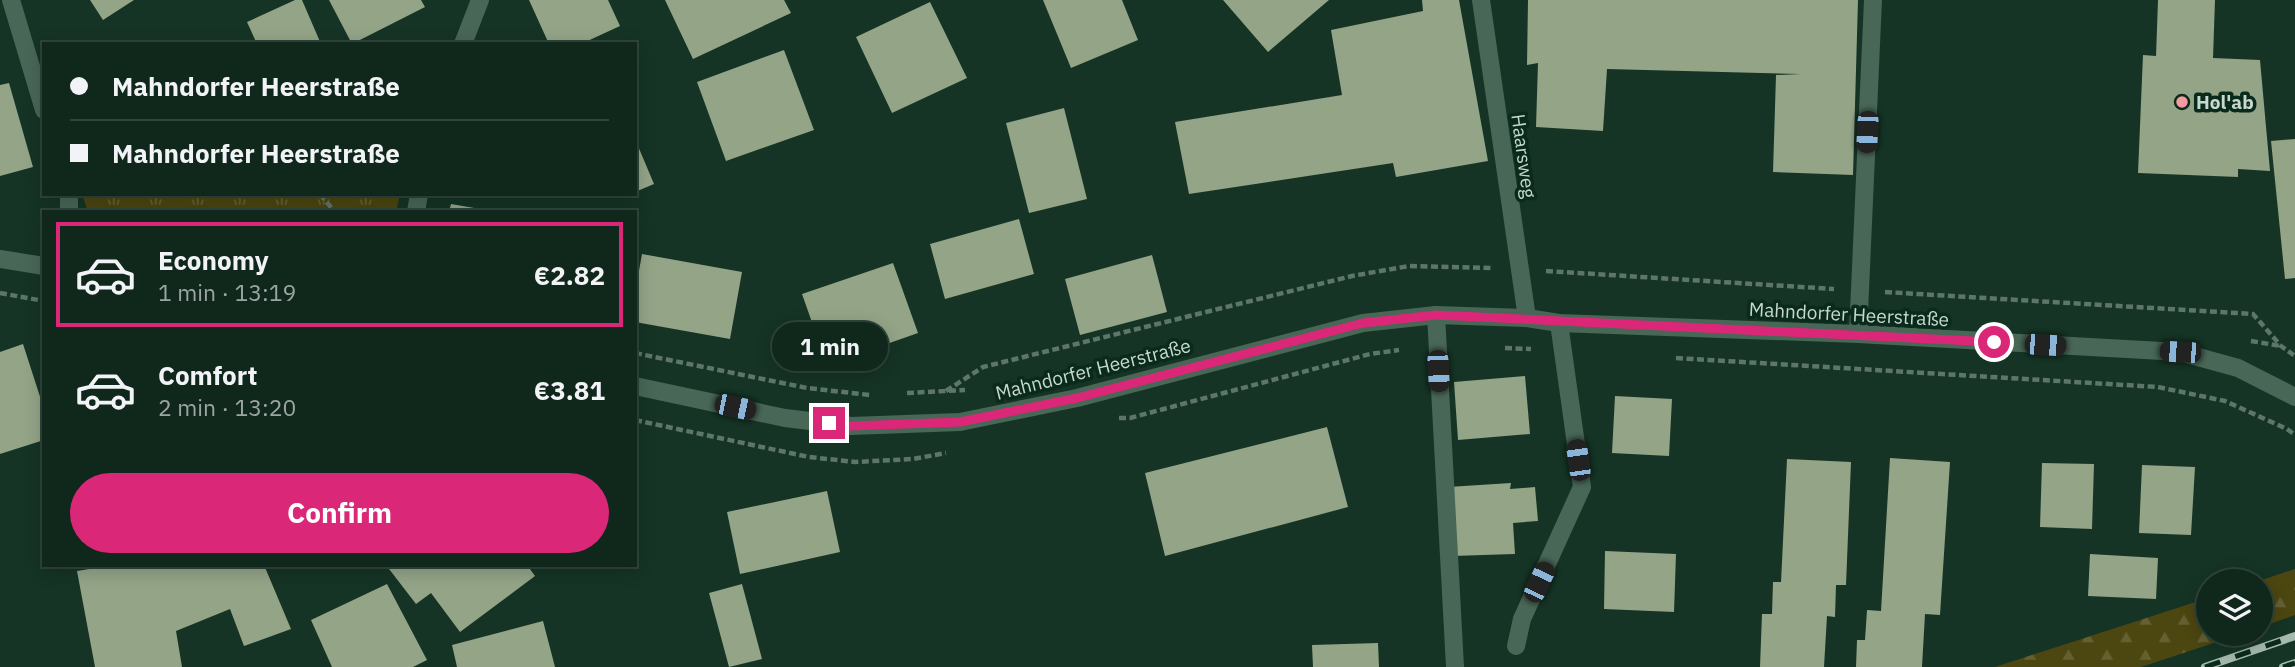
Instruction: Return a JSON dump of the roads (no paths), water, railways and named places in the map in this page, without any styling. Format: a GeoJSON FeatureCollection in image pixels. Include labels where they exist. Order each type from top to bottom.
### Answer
{"type":"FeatureCollection","features":[{"type":"Feature","properties":{"kind":"main road"},"geometry":{"type":"LineString","coordinates":[[11,0],[42,103]]}},
{"type":"Feature","properties":{"kind":"main road"},"geometry":{"type":"LineString","coordinates":[[465,42],[480,0]]}},
{"type":"Feature","properties":{"kind":"main road","name":"Haarsweg"},"geometry":{"type":"LineString","coordinates":[[1481,0],[1527,318]]}},
{"type":"Feature","properties":{"kind":"main road"},"geometry":{"type":"LineString","coordinates":[[1858,334],[1873,0]]}},
{"type":"Feature","properties":{"kind":"main road"},"geometry":{"type":"LineString","coordinates":[[0,259],[42,267]]}},
{"type":"Feature","properties":{"kind":"main road"},"geometry":{"type":"LineString","coordinates":[[1436,315],[1455,667]]}},
{"type":"Feature","properties":{"kind":"main road","name":"Mahndorfer Heerstraße"},"geometry":{"type":"LineString","coordinates":[[637,386],[785,418],[851,426],[960,422],[1077,398],[1363,323],[1436,315],[2180,352],[2238,368],[2295,397]]}},
{"type":"Feature","properties":{"kind":"main road"},"geometry":{"type":"LineString","coordinates":[[1516,646],[1522,619],[1582,487],[1559,323]]}},
{"type":"Feature","properties":{"kind":"railway"},"geometry":{"type":"LineString","coordinates":[[2205,667],[2295,636]]}},
{"type":"Feature","properties":{"kind":"railway"},"geometry":{"type":"LineString","coordinates":[[2283,667],[2295,663]]}},
{"type":"Feature","properties":{"kind":"place","name":"Hol'ab"},"geometry":{"type":"Point","coordinates":[2182,102]}}]}
